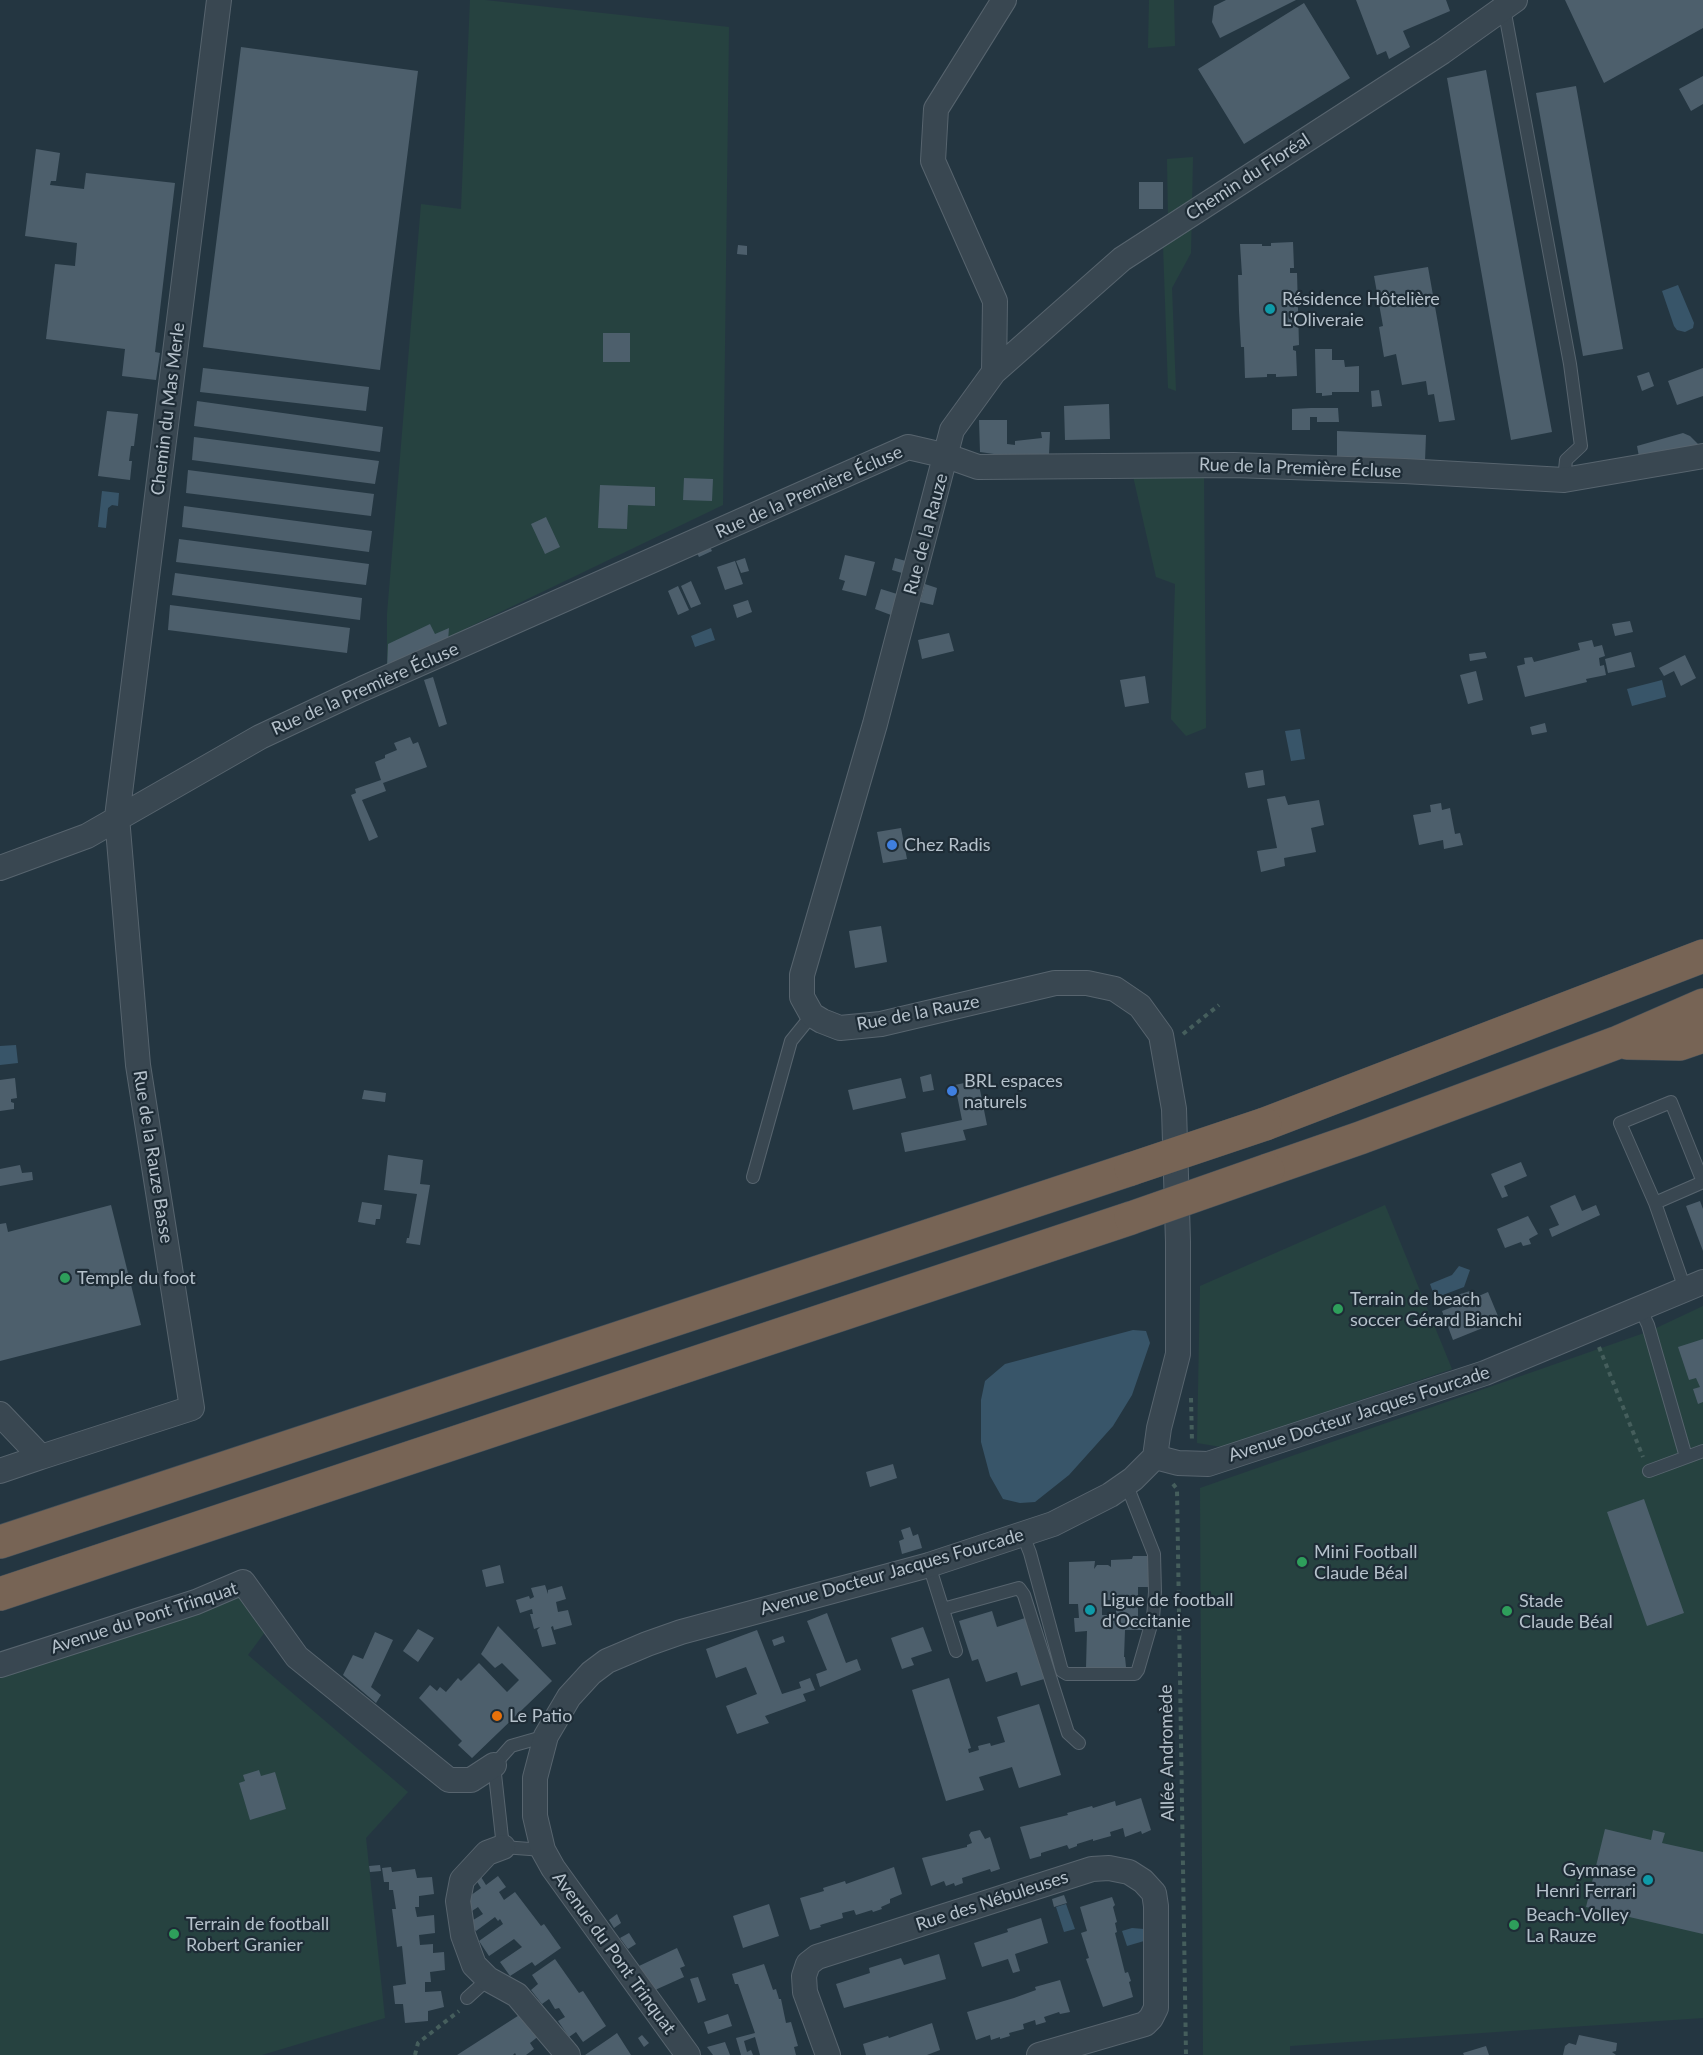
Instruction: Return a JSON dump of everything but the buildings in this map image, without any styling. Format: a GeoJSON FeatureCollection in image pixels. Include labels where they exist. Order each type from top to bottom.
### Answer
{"type":"FeatureCollection","features":[{"type":"Feature","properties":{"kind":"highway"},"geometry":{"type":"LineString","coordinates":[[0,1542],[1265,1124],[1703,956]]}},
{"type":"Feature","properties":{"kind":"highway"},"geometry":{"type":"LineString","coordinates":[[0,1594],[1131,1218],[1360,1138],[1616,1043],[1703,1005]]}},
{"type":"Feature","properties":{"kind":"highway"},"geometry":{"type":"LineString","coordinates":[[1616,1043],[1680,1044],[1703,1036]]}},
{"type":"Feature","properties":{"kind":"street","name":"Chemin du Mas Merle"},"geometry":{"type":"LineString","coordinates":[[117,817],[219,0]]}},
{"type":"Feature","properties":{"kind":"street"},"geometry":{"type":"LineString","coordinates":[[994,372],[994,301],[933,161],[936,109],[1004,0]]}},
{"type":"Feature","properties":{"kind":"street","name":"Chemin du Floréal"},"geometry":{"type":"LineString","coordinates":[[947,456],[952,430],[994,372],[1122,259],[1442,52],[1510,4]]}},
{"type":"Feature","properties":{"kind":"street","name":"Rue de la Première Écluse"},"geometry":{"type":"LineString","coordinates":[[0,868],[87,836],[260,737],[372,684],[908,447],[947,456],[978,467],[1234,465],[1564,480],[1703,456]]}},
{"type":"Feature","properties":{"kind":"street","name":"Rue de la Rauze"},"geometry":{"type":"LineString","coordinates":[[947,456],[876,724],[802,975],[802,997],[812,1015],[840,1028],[881,1024],[1055,983],[1087,982],[1115,989],[1140,1006],[1161,1035],[1174,1109],[1178,1242],[1178,1354],[1159,1428],[1155,1457]]}},
{"type":"Feature","properties":{"kind":"street","name":"Rue de la Rauze Basse"},"geometry":{"type":"LineString","coordinates":[[41,1457],[192,1408],[138,1065],[117,817]]}},
{"type":"Feature","properties":{"kind":"street","name":"Avenue Docteur Jacques Fourcade"},"geometry":{"type":"LineString","coordinates":[[543,1850],[535,1816],[535,1778],[546,1736],[569,1697],[591,1673],[607,1661],[681,1632],[930,1565],[1023,1535],[1110,1495],[1133,1479],[1155,1457],[1178,1463],[1208,1464],[1485,1373],[1694,1286]]}},
{"type":"Feature","properties":{"kind":"street"},"geometry":{"type":"LineString","coordinates":[[0,1414],[41,1457],[0,1471]]}},
{"type":"Feature","properties":{"kind":"street","name":"Avenue du Pont Trinquat"},"geometry":{"type":"LineString","coordinates":[[0,1665],[196,1602],[243,1582],[297,1657],[449,1780],[471,1780],[494,1765]]}},
{"type":"Feature","properties":{"kind":"street"},"geometry":{"type":"LineString","coordinates":[[504,1847],[487,1853],[462,1880],[458,1901],[464,1935],[474,1965],[488,1979],[517,1995],[558,2052]]}},
{"type":"Feature","properties":{"kind":"street","name":"Avenue du Pont Trinquat"},"geometry":{"type":"LineString","coordinates":[[543,1850],[553,1868],[688,2055]]}},
{"type":"Feature","properties":{"kind":"street","name":"Rue des Nébuleuses"},"geometry":{"type":"LineString","coordinates":[[828,2055],[805,1992],[804,1976],[808,1964],[817,1957],[1092,1869],[1109,1868],[1129,1872],[1143,1881],[1154,1893],[1156,2008],[1145,2024],[1039,2055]]}},
{"type":"Feature","properties":{"kind":"lane"},"geometry":{"type":"LineString","coordinates":[[1510,4],[1570,364],[1581,446],[1566,460],[1564,480]]}},
{"type":"Feature","properties":{"kind":"lane"},"geometry":{"type":"LineString","coordinates":[[753,1177],[790,1041],[812,1015]]}},
{"type":"Feature","properties":{"kind":"lane"},"geometry":{"type":"LineString","coordinates":[[1655,1203],[1703,1182],[1671,1102],[1620,1123],[1655,1203],[1694,1286]]}},
{"type":"Feature","properties":{"kind":"lane"},"geometry":{"type":"LineString","coordinates":[[1640,1308],[1648,1325],[1686,1457]]}},
{"type":"Feature","properties":{"kind":"lane"},"geometry":{"type":"LineString","coordinates":[[1649,1471],[1703,1451]]}},
{"type":"Feature","properties":{"kind":"lane"},"geometry":{"type":"LineString","coordinates":[[1023,1535],[1062,1671],[1067,1674],[1135,1674],[1153,1618],[1154,1554],[1126,1483]]}},
{"type":"Feature","properties":{"kind":"lane"},"geometry":{"type":"LineString","coordinates":[[930,1565],[956,1651]]}},
{"type":"Feature","properties":{"kind":"lane"},"geometry":{"type":"LineString","coordinates":[[943,1609],[1019,1588],[1024,1595],[1068,1733],[1079,1743]]}},
{"type":"Feature","properties":{"kind":"lane"},"geometry":{"type":"LineString","coordinates":[[543,1850],[504,1847],[494,1765],[511,1746],[546,1736]]}},
{"type":"Feature","properties":{"kind":"lane"},"geometry":{"type":"LineString","coordinates":[[467,1998],[488,1979]]}},
{"type":"Feature","properties":{"kind":"path"},"geometry":{"type":"LineString","coordinates":[[1180,1042],[1183,1031],[1219,1005]]}},
{"type":"Feature","properties":{"kind":"path"},"geometry":{"type":"LineString","coordinates":[[1598,1346],[1649,1471]]}},
{"type":"Feature","properties":{"kind":"path"},"geometry":{"type":"LineString","coordinates":[[1191,1395],[1193,1446]]}},
{"type":"Feature","properties":{"kind":"path","name":"Allée Andromède"},"geometry":{"type":"LineString","coordinates":[[1155,1457],[1176,1489],[1186,2055]]}},
{"type":"Feature","properties":{"kind":"path"},"geometry":{"type":"LineString","coordinates":[[415,2055],[417,2043],[462,2009],[467,1998]]}},
{"type":"Feature","properties":{"kind":"green space"},"geometry":{"type":"Polygon","coordinates":[[[470,0],[729,27],[723,505],[465,629],[448,641],[387,668],[387,614],[421,204],[461,209],[470,0]]]}},
{"type":"Feature","properties":{"kind":"green space"},"geometry":{"type":"Polygon","coordinates":[[[1149,0],[1174,0],[1175,46],[1148,48],[1149,0]]]}},
{"type":"Feature","properties":{"kind":"green space"},"geometry":{"type":"Polygon","coordinates":[[[1193,157],[1191,253],[1172,288],[1176,391],[1168,388],[1163,244],[1168,217],[1167,159],[1193,157]]]}},
{"type":"Feature","properties":{"kind":"green space"},"geometry":{"type":"Polygon","coordinates":[[[1133,476],[1204,477],[1206,728],[1186,736],[1171,719],[1175,584],[1156,577],[1133,476]]]}},
{"type":"Feature","properties":{"kind":"green space"},"geometry":{"type":"Polygon","coordinates":[[[1385,1205],[1452,1369],[1221,1447],[1197,1443],[1200,1286],[1385,1205]]]}},
{"type":"Feature","properties":{"kind":"green space"},"geometry":{"type":"Polygon","coordinates":[[[1703,1306],[1703,2018],[1290,2046],[1290,2055],[1203,2055],[1200,1488],[1650,1331],[1703,1306]]]}},
{"type":"Feature","properties":{"kind":"green space"},"geometry":{"type":"Polygon","coordinates":[[[239,1596],[265,1632],[248,1655],[408,1792],[366,1838],[385,2018],[262,2055],[0,2055],[0,1673],[239,1596]]]}},
{"type":"Feature","properties":{"kind":"water"},"geometry":{"type":"Polygon","coordinates":[[[1678,285],[1694,323],[1693,328],[1685,332],[1677,330],[1674,326],[1662,291],[1678,285]]]}},
{"type":"Feature","properties":{"kind":"water"},"geometry":{"type":"Polygon","coordinates":[[[102,491],[119,493],[118,506],[112,505],[108,508],[106,528],[98,527],[102,491]]]}},
{"type":"Feature","properties":{"kind":"water"},"geometry":{"type":"Polygon","coordinates":[[[711,628],[715,640],[695,647],[691,636],[711,628]]]}},
{"type":"Feature","properties":{"kind":"water"},"geometry":{"type":"Polygon","coordinates":[[[1662,680],[1666,697],[1632,706],[1627,689],[1662,680]]]}},
{"type":"Feature","properties":{"kind":"water"},"geometry":{"type":"Polygon","coordinates":[[[1300,729],[1305,759],[1291,761],[1285,731],[1300,729]]]}},
{"type":"Feature","properties":{"kind":"water"},"geometry":{"type":"Polygon","coordinates":[[[16,1045],[18,1063],[0,1065],[0,1046],[16,1045]]]}},
{"type":"Feature","properties":{"kind":"water"},"geometry":{"type":"Polygon","coordinates":[[[1459,1266],[1470,1270],[1464,1287],[1435,1298],[1430,1284],[1452,1275],[1459,1266]]]}},
{"type":"Feature","properties":{"kind":"water"},"geometry":{"type":"Polygon","coordinates":[[[1133,1330],[1146,1331],[1150,1343],[1132,1395],[1113,1426],[1069,1475],[1035,1502],[1020,1503],[1003,1499],[990,1476],[981,1442],[981,1400],[985,1381],[1005,1364],[1133,1330]]]}},
{"type":"Feature","properties":{"kind":"water"},"geometry":{"type":"Polygon","coordinates":[[[1066,1904],[1075,1929],[1064,1932],[1056,1907],[1066,1904]]]}},
{"type":"Feature","properties":{"kind":"water"},"geometry":{"type":"Polygon","coordinates":[[[1132,1928],[1144,1929],[1144,1941],[1127,1946],[1122,1931],[1132,1928]]]}},
{"type":"Feature","properties":{"kind":"place","name":"Résidence Hôtelière L'Oliveraie"},"geometry":{"type":"Point","coordinates":[1270,309]}},
{"type":"Feature","properties":{"kind":"place","name":"Chez Radis"},"geometry":{"type":"Point","coordinates":[892,845]}},
{"type":"Feature","properties":{"kind":"place","name":"BRL espaces naturels"},"geometry":{"type":"Point","coordinates":[952,1091]}},
{"type":"Feature","properties":{"kind":"place","name":"Temple du foot"},"geometry":{"type":"Point","coordinates":[65,1278]}},
{"type":"Feature","properties":{"kind":"place","name":"Terrain de beach soccer Gérard Bianchi"},"geometry":{"type":"Point","coordinates":[1338,1309]}},
{"type":"Feature","properties":{"kind":"place","name":"Mini Football Claude Béal"},"geometry":{"type":"Point","coordinates":[1302,1562]}},
{"type":"Feature","properties":{"kind":"place","name":"Ligue de football d'Occitanie"},"geometry":{"type":"Point","coordinates":[1090,1610]}},
{"type":"Feature","properties":{"kind":"place","name":"Stade Claude Béal"},"geometry":{"type":"Point","coordinates":[1507,1611]}},
{"type":"Feature","properties":{"kind":"place","name":"Le Patio"},"geometry":{"type":"Point","coordinates":[497,1716]}},
{"type":"Feature","properties":{"kind":"place","name":"Gymnase Henri Ferrari"},"geometry":{"type":"Point","coordinates":[1648,1880]}},
{"type":"Feature","properties":{"kind":"place","name":"Beach-Volley La Rauze"},"geometry":{"type":"Point","coordinates":[1514,1925]}},
{"type":"Feature","properties":{"kind":"place","name":"Terrain de football Robert Granier"},"geometry":{"type":"Point","coordinates":[174,1934]}}]}
